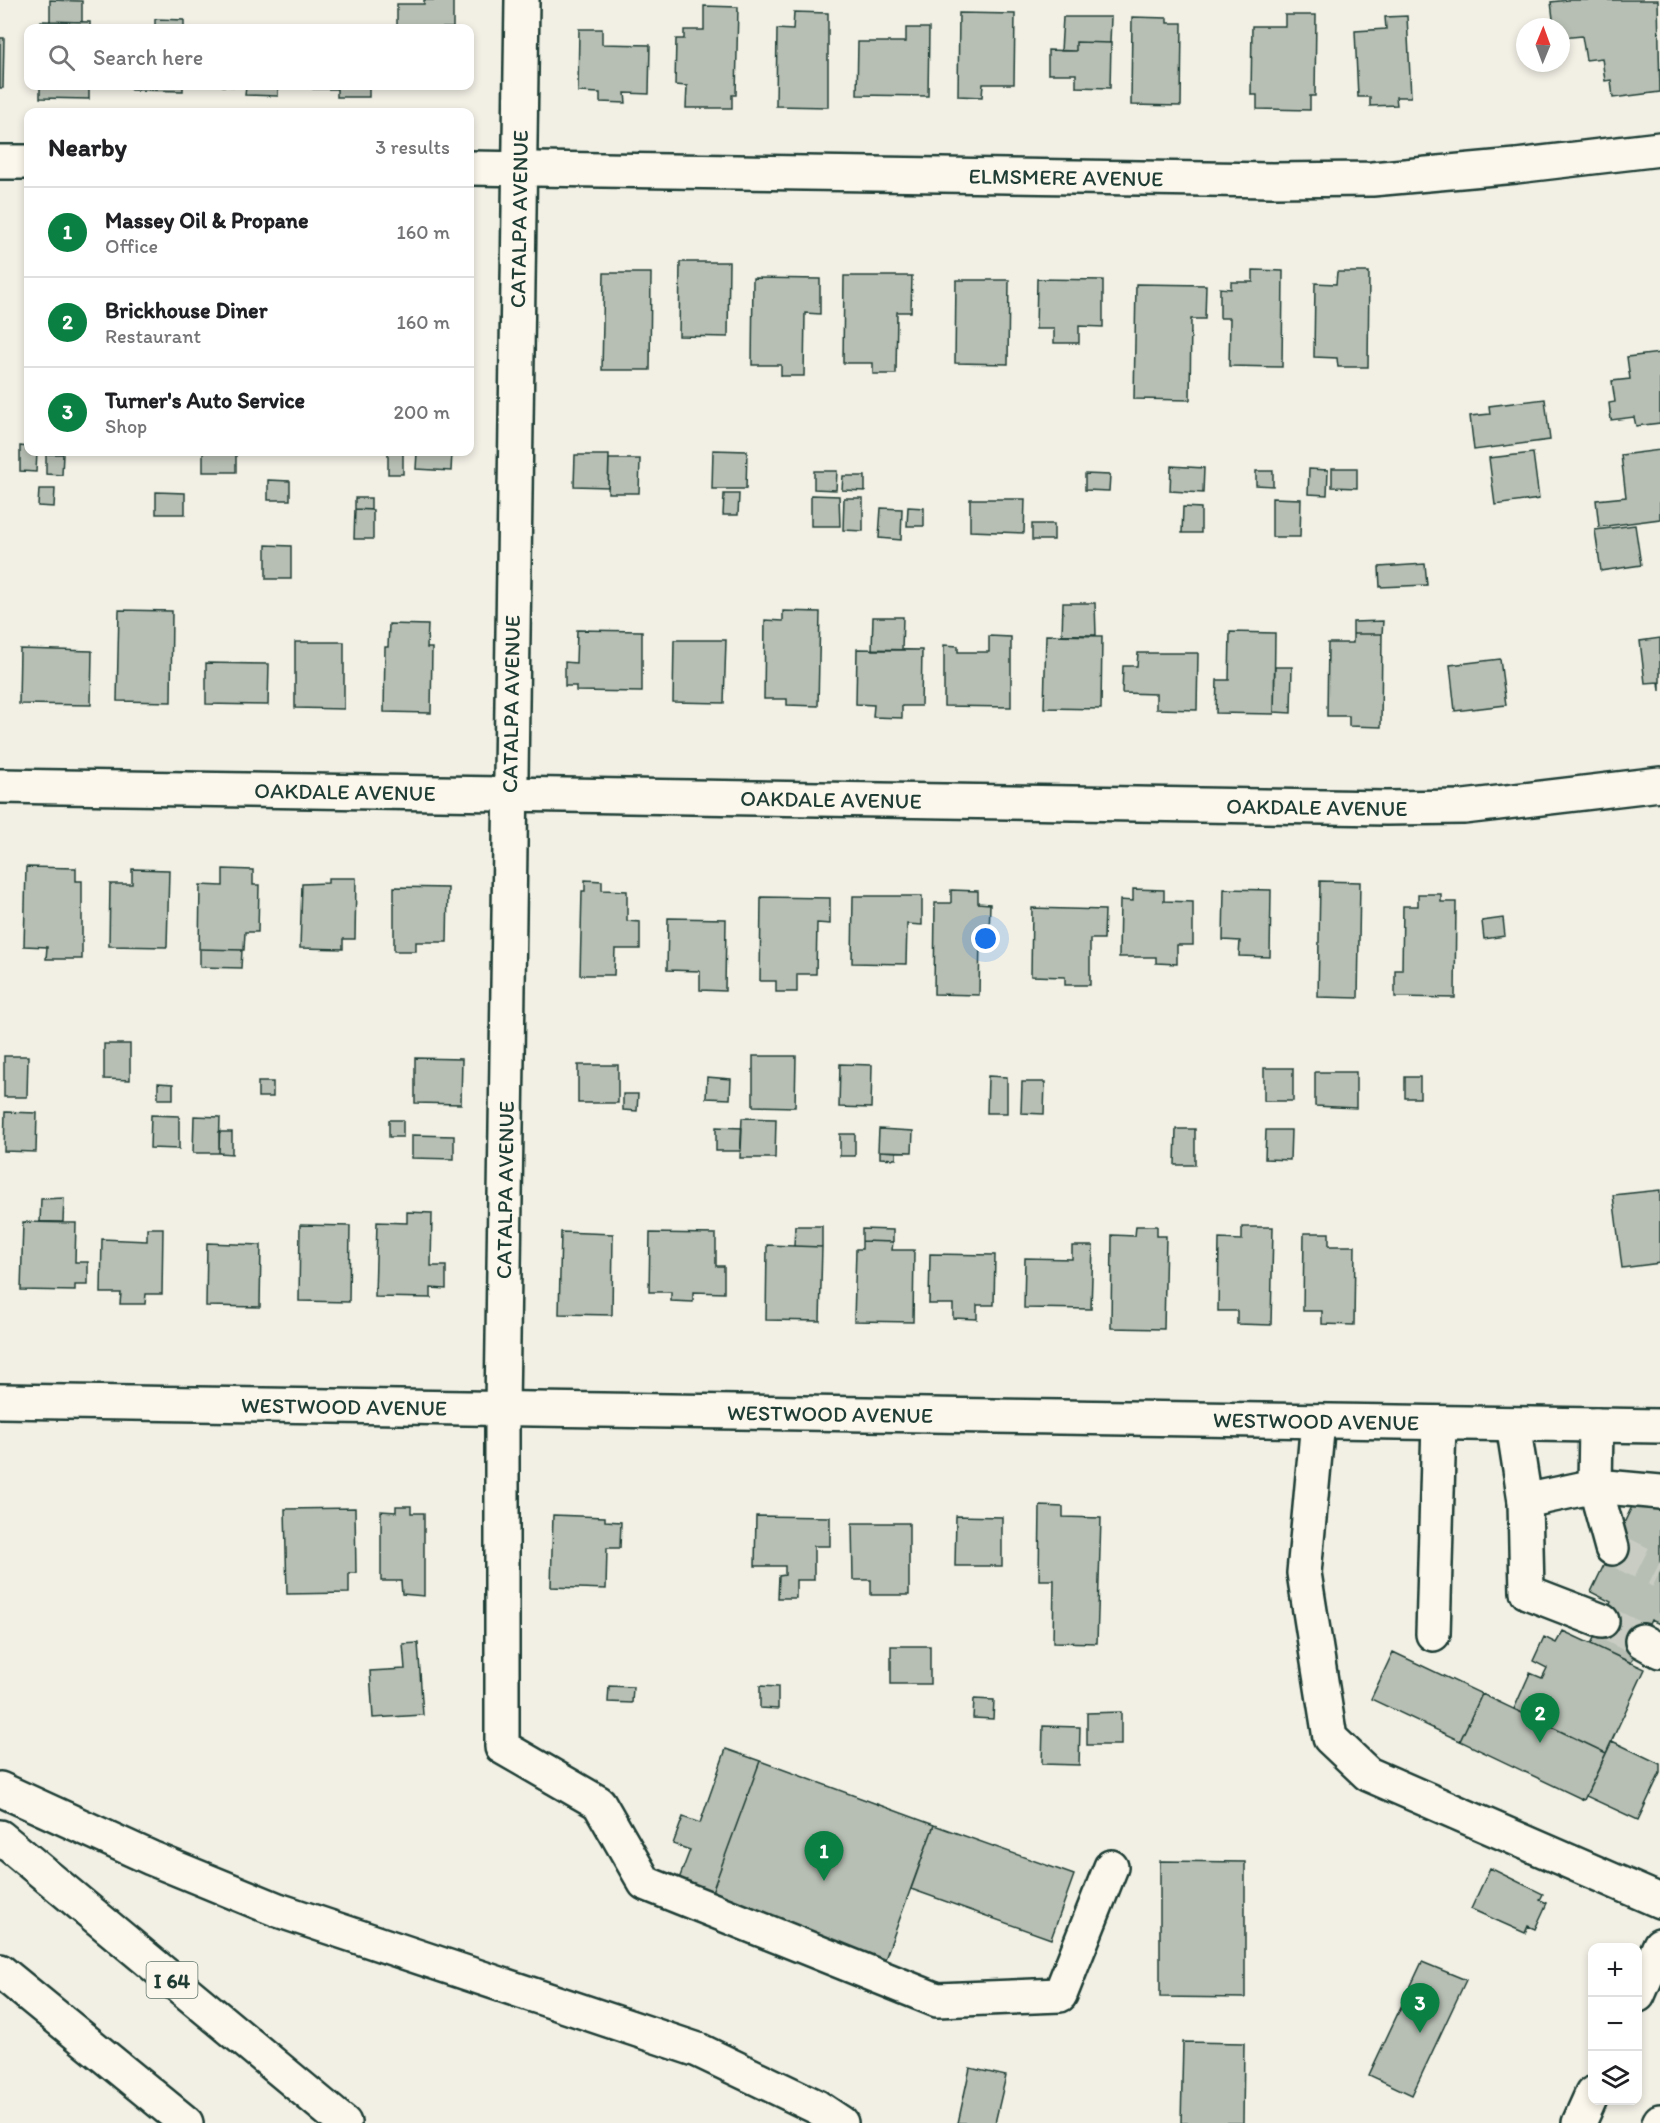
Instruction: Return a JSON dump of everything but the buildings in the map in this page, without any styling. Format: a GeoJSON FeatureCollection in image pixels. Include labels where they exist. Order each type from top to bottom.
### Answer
{"type":"FeatureCollection","features":[{"type":"Feature","properties":{"kind":"main road","name":"CATALPA AVENUE"},"geometry":{"type":"LineString","coordinates":[[522,0],[509,792],[502,1409],[502,1747],[599,1803],[645,1883],[938,2000],[1060,1995],[1111,1867]]}},
{"type":"Feature","properties":{"kind":"main road","name":"ELMSMERE AVENUE"},"geometry":{"type":"LineString","coordinates":[[474,168],[1248,180],[1372,179],[1516,166],[1660,149]]}},
{"type":"Feature","properties":{"kind":"main road"},"geometry":{"type":"LineString","coordinates":[[0,162],[24,162]]}},
{"type":"Feature","properties":{"kind":"main road","name":"OAKDALE AVENUE"},"geometry":{"type":"LineString","coordinates":[[0,786],[509,792],[1386,808],[1464,807],[1660,784]]}},
{"type":"Feature","properties":{"kind":"main road","name":"WESTWOOD AVENUE"},"geometry":{"type":"LineString","coordinates":[[0,1401],[1660,1426]]}},
{"type":"Feature","properties":{"kind":"main road"},"geometry":{"type":"LineString","coordinates":[[1318,1421],[1304,1573],[1330,1738],[1368,1774],[1660,1901]]}},
{"type":"Feature","properties":{"kind":"main road"},"geometry":{"type":"LineString","coordinates":[[1433,1634],[1439,1423]]}},
{"type":"Feature","properties":{"kind":"main road"},"geometry":{"type":"LineString","coordinates":[[1513,1424],[1525,1501],[1527,1592],[1602,1621]]}},
{"type":"Feature","properties":{"kind":"main road"},"geometry":{"type":"LineString","coordinates":[[1596,1425],[1595,1486],[1612,1548]]}},
{"type":"Feature","properties":{"kind":"main road"},"geometry":{"type":"LineString","coordinates":[[1525,1501],[1595,1486],[1660,1492]]}},
{"type":"Feature","properties":{"kind":"main road"},"geometry":{"type":"LineString","coordinates":[[0,1789],[151,1858],[278,1910],[698,2050],[817,2107],[841,2123]]}},
{"type":"Feature","properties":{"kind":"main road","name":"I 64"},"geometry":{"type":"LineString","coordinates":[[0,1837],[344,2123]]}},
{"type":"Feature","properties":{"kind":"main road"},"geometry":{"type":"LineString","coordinates":[[1642,1986],[1660,1945]]}},
{"type":"Feature","properties":{"kind":"main road"},"geometry":{"type":"LineString","coordinates":[[0,1971],[186,2123]]}},
{"type":"Feature","properties":{"kind":"main road"},"geometry":{"type":"LineString","coordinates":[[1579,2123],[1588,2104]]}},
{"type":"Feature","properties":{"kind":"tunnel"},"geometry":{"type":"LineString","coordinates":[[1612,1548],[1660,1572]]}},
{"type":"Feature","properties":{"kind":"tunnel"},"geometry":{"type":"LineString","coordinates":[[1602,1621],[1642,1641]]}},
{"type":"Feature","properties":{"kind":"place","name":"Brickhouse Diner"},"geometry":{"type":"Point","coordinates":[1540,1743]}},
{"type":"Feature","properties":{"kind":"place","name":"Massey Oil & Propane"},"geometry":{"type":"Point","coordinates":[824,1881]}},
{"type":"Feature","properties":{"kind":"place","name":"Turner's Auto Service"},"geometry":{"type":"Point","coordinates":[1420,2033]}}]}
